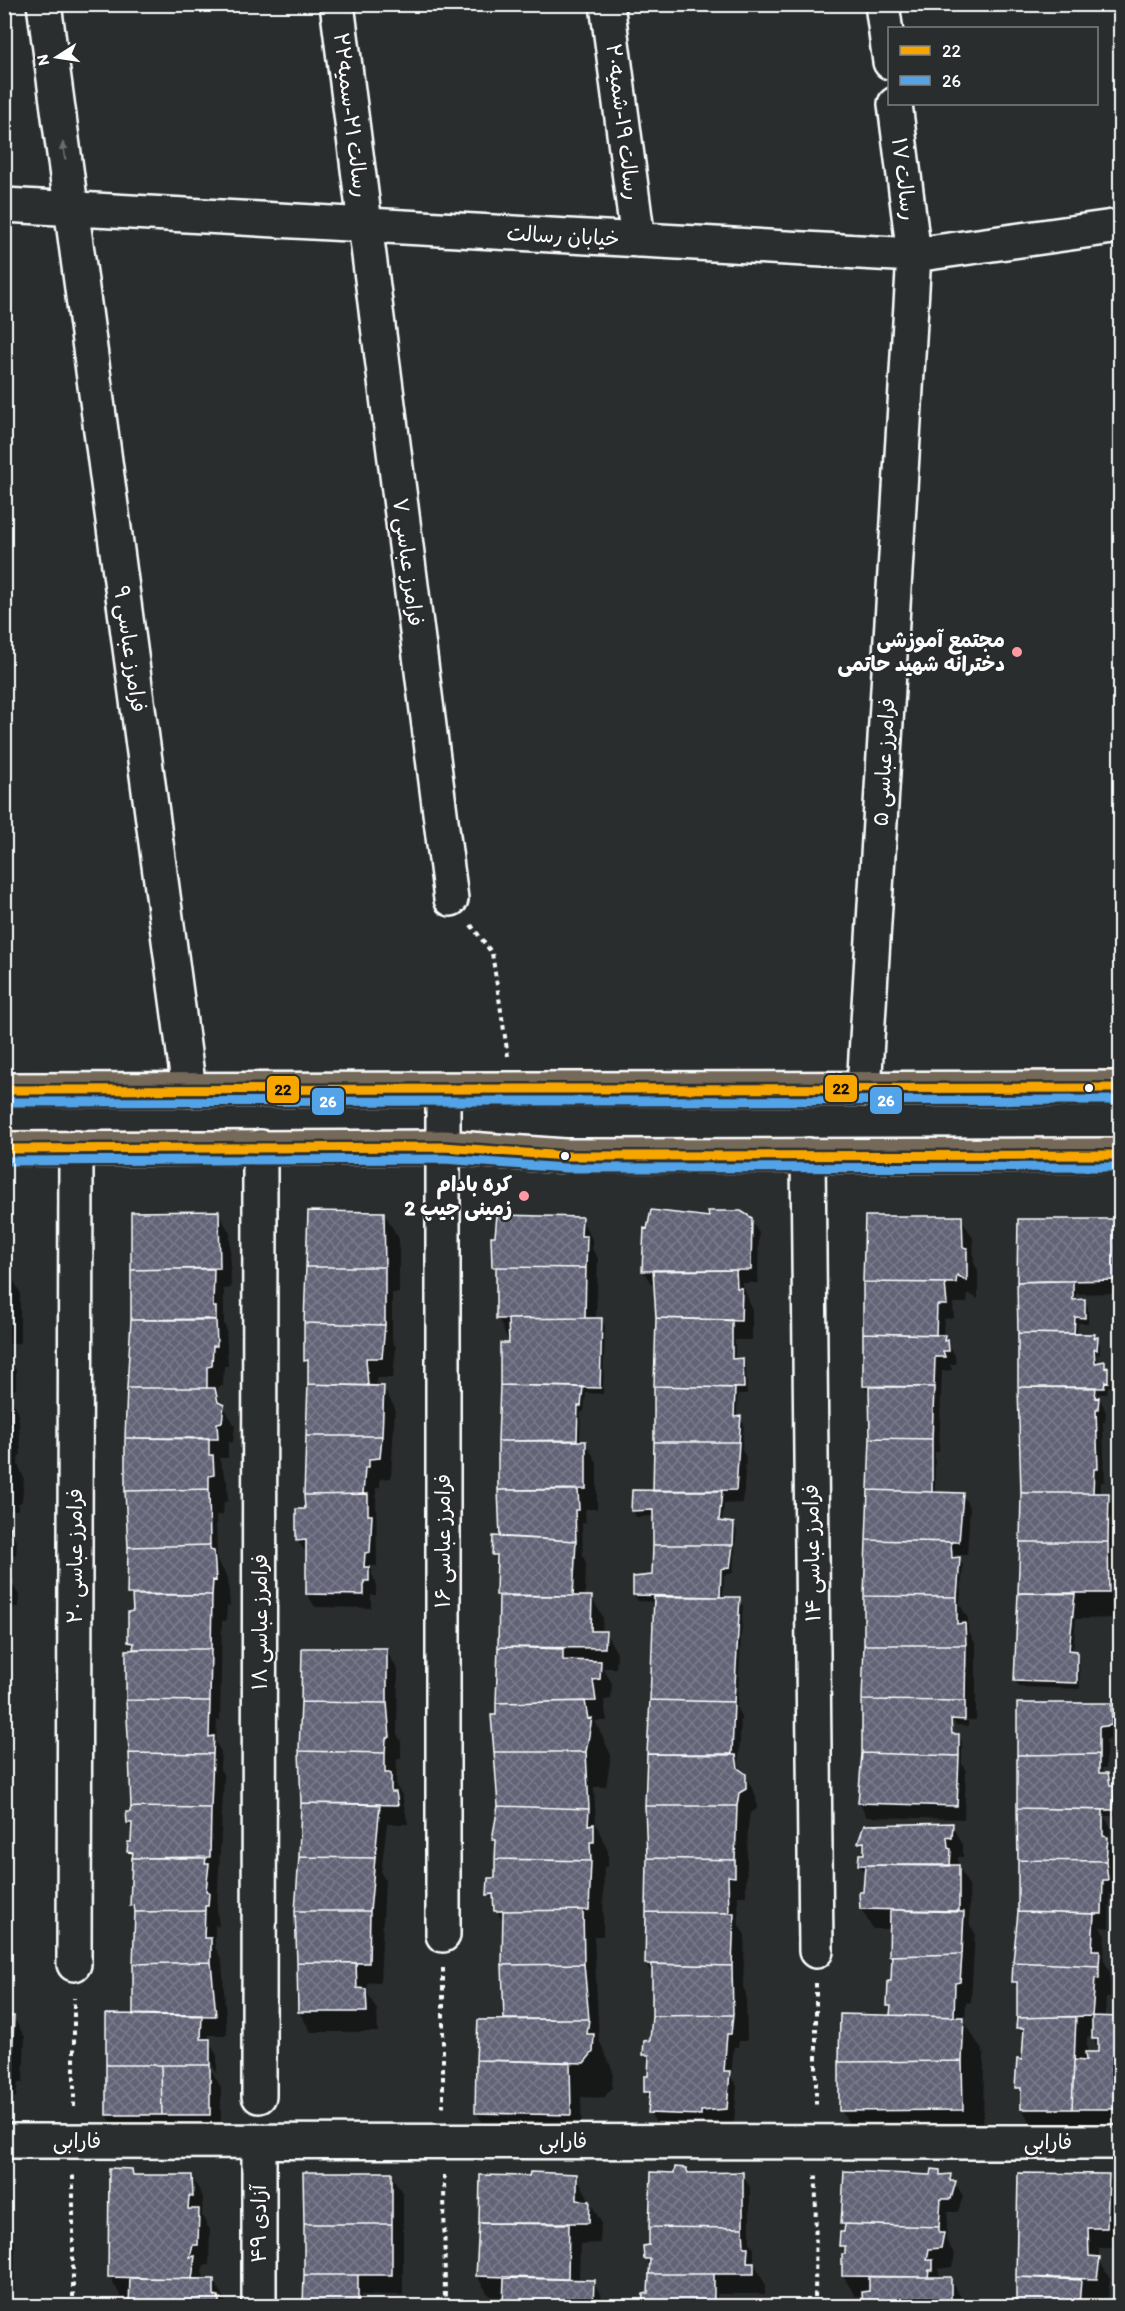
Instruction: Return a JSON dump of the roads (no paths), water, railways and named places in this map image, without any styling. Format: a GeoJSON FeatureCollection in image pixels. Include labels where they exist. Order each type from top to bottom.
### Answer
{"type":"FeatureCollection","features":[{"type":"Feature","properties":{"kind":"main road"},"geometry":{"type":"LineString","coordinates":[[4,1090],[1120,1088]]}},
{"type":"Feature","properties":{"kind":"main road"},"geometry":{"type":"LineString","coordinates":[[4,1149],[444,1147],[566,1156],[1120,1155]]}},
{"type":"Feature","properties":{"kind":"street","name":"فرامرز عباسی ۹"},"geometry":{"type":"LineString","coordinates":[[44,4],[189,1090]]}},
{"type":"Feature","properties":{"kind":"street","name":"رسالت ۲۱-سمیه۲۲"},"geometry":{"type":"LineString","coordinates":[[337,4],[365,225]]}},
{"type":"Feature","properties":{"kind":"street","name":"رسالت ۱۹-شمیه۲۰"},"geometry":{"type":"LineString","coordinates":[[607,4],[638,240]]}},
{"type":"Feature","properties":{"kind":"street"},"geometry":{"type":"LineString","coordinates":[[882,4],[888,48]]}},
{"type":"Feature","properties":{"kind":"street","name":"رسالت ۱۷"},"geometry":{"type":"LineString","coordinates":[[895,105],[914,255]]}},
{"type":"Feature","properties":{"kind":"street","name":"خیابان رسالت"},"geometry":{"type":"LineString","coordinates":[[4,205],[914,255],[1120,226]]}},
{"type":"Feature","properties":{"kind":"street","name":"فرامرز عباسی ۷"},"geometry":{"type":"LineString","coordinates":[[365,225],[451,899]]}},
{"type":"Feature","properties":{"kind":"street","name":"فرامرز عباسی ۵"},"geometry":{"type":"LineString","coordinates":[[864,1089],[914,255]]}},
{"type":"Feature","properties":{"kind":"street","name":"فرامرز عباسی ۱۶"},"geometry":{"type":"LineString","coordinates":[[442,1935],[443,1090]]}},
{"type":"Feature","properties":{"kind":"street","name":"فرامرز عباسی ۱۸"},"geometry":{"type":"LineString","coordinates":[[259,2096],[260,1147]]}},
{"type":"Feature","properties":{"kind":"street","name":"فرامرز عباسی ۲۰"},"geometry":{"type":"LineString","coordinates":[[74,1964],[75,1148]]}},
{"type":"Feature","properties":{"kind":"street","name":"فرامرز عباسی ۱۴"},"geometry":{"type":"LineString","coordinates":[[808,1155],[816,1951]]}},
{"type":"Feature","properties":{"kind":"street","name":"فارابی"},"geometry":{"type":"LineString","coordinates":[[4,2141],[1120,2142]]}},
{"type":"Feature","properties":{"kind":"street","name":"۴۹ آزادی"},"geometry":{"type":"LineString","coordinates":[[259,2307],[260,2142]]}},
{"type":"Feature","properties":{"kind":"place","name":"مجتمع آموزشی دخترانه شهید حاتمی"},"geometry":{"type":"Point","coordinates":[1017,652]}},
{"type":"Feature","properties":{"kind":"place","name":"کره بادام زمینی جیپ 2"},"geometry":{"type":"Point","coordinates":[524,1196]}}]}
